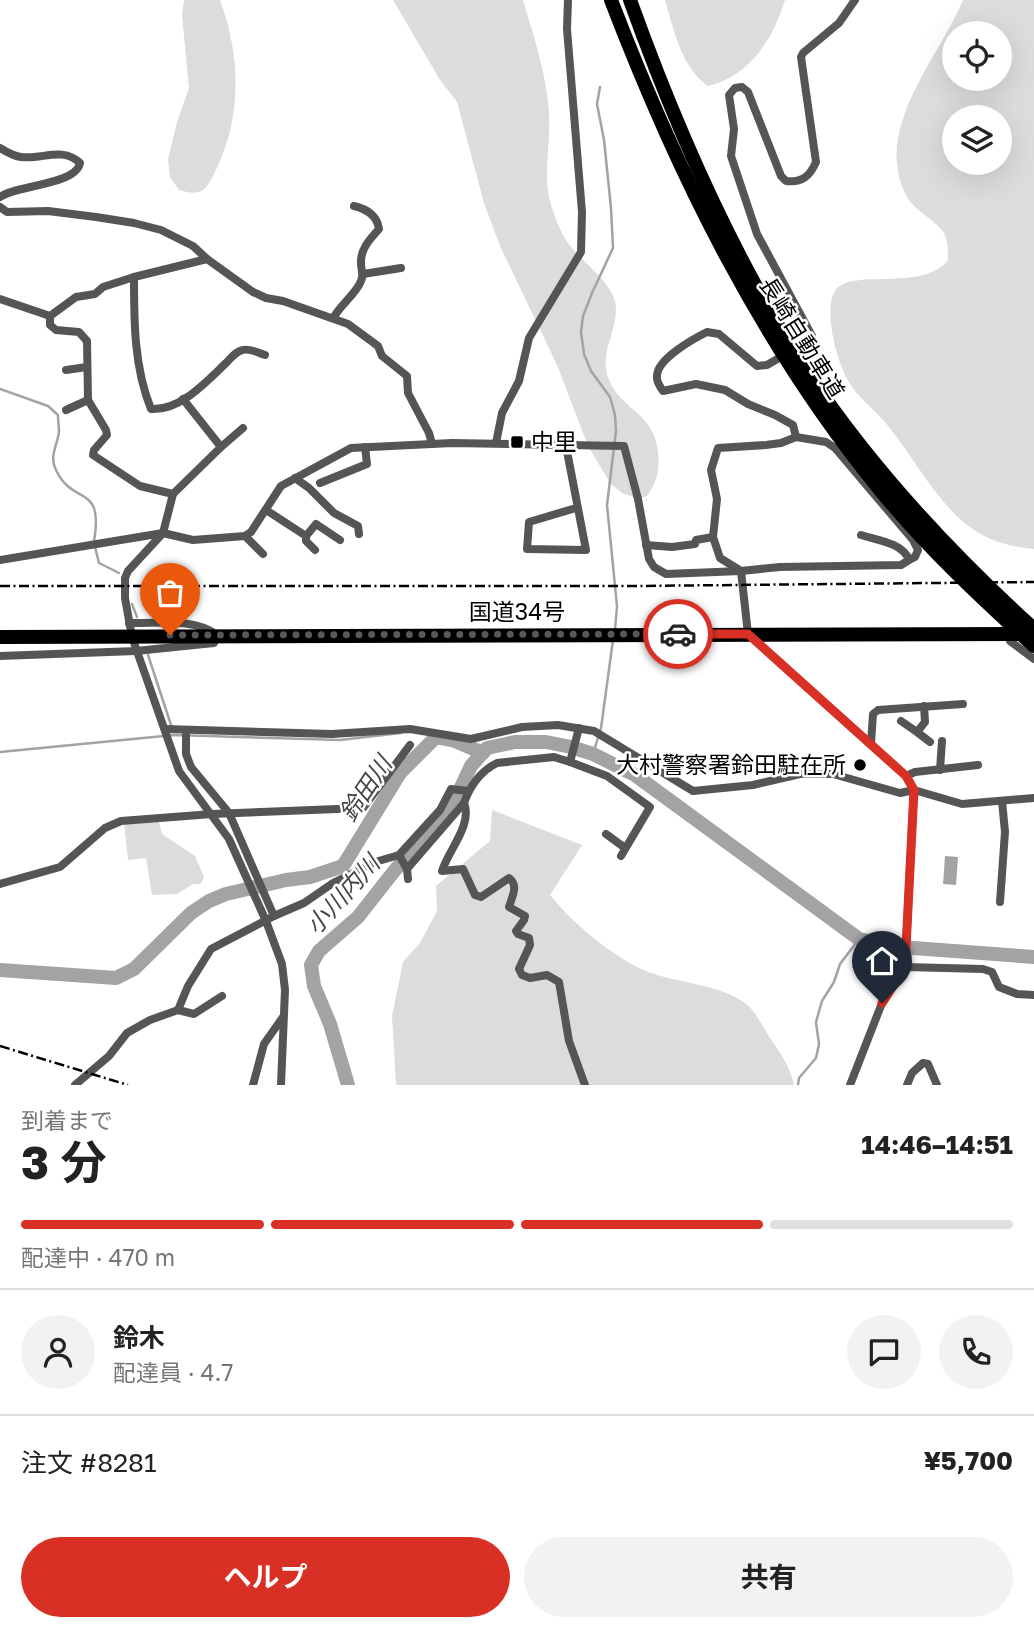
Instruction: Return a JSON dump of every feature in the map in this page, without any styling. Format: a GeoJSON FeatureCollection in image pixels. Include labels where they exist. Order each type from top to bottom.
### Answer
{"type":"FeatureCollection","features":[{"type":"Feature","properties":{"kind":"highway","name":"長崎自動車道"},"geometry":{"type":"LineString","coordinates":[[611,0],[686,177],[766,329],[831,416],[882,492],[982,599],[1034,646]]}},
{"type":"Feature","properties":{"kind":"highway","name":"長崎自動車道"},"geometry":{"type":"LineString","coordinates":[[630,0],[699,171],[745,265],[831,416],[934,531],[1034,631]]}},
{"type":"Feature","properties":{"kind":"highway","name":"国道34号"},"geometry":{"type":"LineString","coordinates":[[0,636],[128,630],[147,635],[1009,634],[1034,631]]}},
{"type":"Feature","properties":{"kind":"street"},"geometry":{"type":"LineString","coordinates":[[496,443],[502,413],[519,381],[529,338],[581,252],[582,212],[568,0]]}},
{"type":"Feature","properties":{"kind":"street"},"geometry":{"type":"LineString","coordinates":[[796,437],[793,425],[725,390],[696,384],[663,391],[656,372],[663,362],[694,338],[707,332],[719,334],[757,366],[767,365],[810,340],[812,336],[757,234],[731,156],[734,129],[729,95],[735,88],[742,87],[748,92],[781,176],[786,181],[803,180],[812,173],[816,162],[801,57],[839,23],[855,0]]}},
{"type":"Feature","properties":{"kind":"street"},"geometry":{"type":"LineString","coordinates":[[0,148],[22,157],[63,153],[80,163],[74,174],[0,197]]}},
{"type":"Feature","properties":{"kind":"street"},"geometry":{"type":"LineString","coordinates":[[334,317],[341,304],[360,283],[365,246],[379,229],[377,220],[366,209],[354,206]]}},
{"type":"Feature","properties":{"kind":"street"},"geometry":{"type":"LineString","coordinates":[[0,207],[7,212],[48,211],[134,223],[161,230],[193,246],[253,292],[334,317],[348,324],[378,346],[382,356],[407,376],[408,393],[432,444]]}},
{"type":"Feature","properties":{"kind":"street"},"geometry":{"type":"LineString","coordinates":[[50,316],[76,297],[95,294],[103,287],[207,259]]}},
{"type":"Feature","properties":{"kind":"street"},"geometry":{"type":"LineString","coordinates":[[363,274],[401,268]]}},
{"type":"Feature","properties":{"kind":"street"},"geometry":{"type":"LineString","coordinates":[[134,277],[136,348],[145,394],[151,409],[162,410],[183,399],[207,381],[238,351],[246,349],[265,355]]}},
{"type":"Feature","properties":{"kind":"street"},"geometry":{"type":"LineString","coordinates":[[0,299],[50,316]]}},
{"type":"Feature","properties":{"kind":"street"},"geometry":{"type":"LineString","coordinates":[[50,316],[50,325],[56,330],[79,332],[87,341],[88,400],[107,435],[93,455],[140,486],[173,494]]}},
{"type":"Feature","properties":{"kind":"street"},"geometry":{"type":"LineString","coordinates":[[66,370],[87,367]]}},
{"type":"Feature","properties":{"kind":"street"},"geometry":{"type":"LineString","coordinates":[[183,399],[221,447]]}},
{"type":"Feature","properties":{"kind":"street"},"geometry":{"type":"LineString","coordinates":[[66,410],[88,400]]}},
{"type":"Feature","properties":{"kind":"street"},"geometry":{"type":"LineString","coordinates":[[243,428],[173,494],[163,533],[128,571],[125,578],[128,630],[182,774],[229,839],[262,911],[270,918]]}},
{"type":"Feature","properties":{"kind":"street"},"geometry":{"type":"LineString","coordinates":[[0,560],[163,533],[193,540],[245,536],[251,532],[281,486],[351,448],[496,443],[624,446],[638,499],[649,559],[654,567],[666,574],[741,571],[793,566],[901,565],[915,557],[918,550],[913,540],[835,448],[826,442],[796,437],[782,443],[718,448],[711,470],[717,499],[713,537],[720,558],[741,571]]}},
{"type":"Feature","properties":{"kind":"street"},"geometry":{"type":"LineString","coordinates":[[566,446],[586,550],[527,549],[529,522],[576,508]]}},
{"type":"Feature","properties":{"kind":"street"},"geometry":{"type":"LineString","coordinates":[[320,483],[367,464],[365,447]]}},
{"type":"Feature","properties":{"kind":"street"},"geometry":{"type":"LineString","coordinates":[[295,478],[334,513],[358,526],[359,534]]}},
{"type":"Feature","properties":{"kind":"street"},"geometry":{"type":"LineString","coordinates":[[266,510],[306,536]]}},
{"type":"Feature","properties":{"kind":"street"},"geometry":{"type":"LineString","coordinates":[[315,550],[306,541],[306,536],[316,524],[340,540]]}},
{"type":"Feature","properties":{"kind":"street"},"geometry":{"type":"LineString","coordinates":[[861,535],[900,547],[909,560]]}},
{"type":"Feature","properties":{"kind":"street"},"geometry":{"type":"LineString","coordinates":[[245,536],[263,554]]}},
{"type":"Feature","properties":{"kind":"street"},"geometry":{"type":"LineString","coordinates":[[646,545],[672,547],[695,544],[696,540],[713,537]]}},
{"type":"Feature","properties":{"kind":"street"},"geometry":{"type":"LineString","coordinates":[[741,571],[748,634],[906,776],[914,790],[905,964],[882,1003],[850,1085]]}},
{"type":"Feature","properties":{"kind":"street"},"geometry":{"type":"LineString","coordinates":[[0,656],[136,651],[214,643],[217,635],[208,628],[194,624],[128,630]]}},
{"type":"Feature","properties":{"kind":"street"},"geometry":{"type":"LineString","coordinates":[[1009,634],[1010,641],[1034,659]]}},
{"type":"Feature","properties":{"kind":"street"},"geometry":{"type":"LineString","coordinates":[[870,743],[873,714],[878,710],[963,705]]}},
{"type":"Feature","properties":{"kind":"street"},"geometry":{"type":"LineString","coordinates":[[918,732],[925,722],[924,706]]}},
{"type":"Feature","properties":{"kind":"street"},"geometry":{"type":"LineString","coordinates":[[901,721],[930,742]]}},
{"type":"Feature","properties":{"kind":"street"},"geometry":{"type":"LineString","coordinates":[[166,730],[184,733],[332,734],[410,729],[471,739],[522,727],[558,725],[595,731],[693,791],[753,785],[800,774],[833,774],[900,793],[914,790],[962,804],[1034,798]]}},
{"type":"Feature","properties":{"kind":"street"},"geometry":{"type":"LineString","coordinates":[[570,761],[579,729]]}},
{"type":"Feature","properties":{"kind":"street"},"geometry":{"type":"LineString","coordinates":[[184,733],[186,754],[191,767],[229,813],[266,895],[282,964],[285,990],[281,1085]]}},
{"type":"Feature","properties":{"kind":"street"},"geometry":{"type":"LineString","coordinates":[[940,769],[942,741]]}},
{"type":"Feature","properties":{"kind":"street"},"geometry":{"type":"LineString","coordinates":[[0,884],[60,867],[105,828],[121,821],[229,813],[363,808],[410,745]]}},
{"type":"Feature","properties":{"kind":"street"},"geometry":{"type":"LineString","coordinates":[[399,856],[408,874],[464,803],[468,792],[489,767],[497,763],[554,757],[570,761],[607,776],[650,807],[623,852],[606,834]]}},
{"type":"Feature","properties":{"kind":"street"},"geometry":{"type":"LineString","coordinates":[[906,776],[978,765]]}},
{"type":"Feature","properties":{"kind":"street"},"geometry":{"type":"LineString","coordinates":[[182,774],[207,786]]}},
{"type":"Feature","properties":{"kind":"street"},"geometry":{"type":"LineString","coordinates":[[178,1010],[188,986],[211,950],[304,903],[333,883],[375,862],[399,856],[440,810],[451,789],[468,792]]}},
{"type":"Feature","properties":{"kind":"street"},"geometry":{"type":"LineString","coordinates":[[1000,902],[1004,832],[1002,801]]}},
{"type":"Feature","properties":{"kind":"street"},"geometry":{"type":"LineString","coordinates":[[464,803],[467,808],[461,833],[445,860],[442,871],[463,869],[475,895],[481,897],[509,878],[513,881],[515,886],[509,906],[524,916],[516,931],[529,938],[530,945],[519,969],[522,975],[530,978],[547,975],[559,982],[569,1041],[584,1085]]}},
{"type":"Feature","properties":{"kind":"street"},"geometry":{"type":"LineString","coordinates":[[905,964],[992,972],[999,987],[1017,994],[1034,995]]}},
{"type":"Feature","properties":{"kind":"street"},"geometry":{"type":"LineString","coordinates":[[75,1085],[109,1056],[127,1033],[178,1010],[194,1014],[222,996]]}},
{"type":"Feature","properties":{"kind":"street"},"geometry":{"type":"LineString","coordinates":[[253,1085],[264,1044],[283,1017]]}},
{"type":"Feature","properties":{"kind":"street"},"geometry":{"type":"LineString","coordinates":[[906,1085],[912,1073],[926,1063],[937,1085]]}},
{"type":"Feature","properties":{"kind":"shaded area"},"geometry":{"type":"Polygon","coordinates":[[[184,0],[220,0],[235,65],[236,86],[231,129],[216,170],[206,187],[194,193],[179,190],[170,177],[168,159],[189,88],[182,15],[184,0]]]}},
{"type":"Feature","properties":{"kind":"shaded area"},"geometry":{"type":"Polygon","coordinates":[[[393,0],[523,0],[548,99],[548,194],[560,229],[568,243],[601,278],[615,301],[615,321],[607,350],[606,370],[615,391],[651,428],[655,439],[658,470],[647,496],[638,499],[622,493],[610,483],[588,446],[557,365],[500,246],[484,203],[457,102],[440,80],[393,0]]]}},
{"type":"Feature","properties":{"kind":"shaded area"},"geometry":{"type":"Polygon","coordinates":[[[665,0],[785,0],[774,28],[758,54],[736,74],[708,86],[691,69],[685,58],[665,0]]]}},
{"type":"Feature","properties":{"kind":"shaded area"},"geometry":{"type":"Polygon","coordinates":[[[963,0],[1034,0],[1034,549],[988,538],[974,530],[950,509],[889,427],[851,386],[839,360],[833,335],[830,311],[832,300],[835,291],[843,284],[922,275],[937,270],[948,260],[944,233],[909,200],[898,170],[897,145],[903,120],[942,40],[942,91],[1012,91],[1012,21],[952,21],[963,0]]]}},
{"type":"Feature","properties":{"kind":"shaded area"},"geometry":{"type":"Polygon","coordinates":[[[492,810],[582,845],[550,895],[579,926],[637,967],[663,977],[720,990],[749,1006],[781,1055],[794,1085],[396,1085],[392,1016],[403,962],[420,943],[437,911],[436,886],[490,841],[492,810]]]}},
{"type":"Feature","properties":{"kind":"shaded area"},"geometry":{"type":"Polygon","coordinates":[[[159,822],[162,834],[195,856],[204,877],[201,884],[193,884],[177,894],[152,895],[146,858],[128,860],[124,823],[159,822]]]}},
{"type":"Feature","properties":{"kind":"shaded area"},"geometry":{"type":"Polygon","coordinates":[[[945,856],[958,857],[956,885],[943,884],[945,856]]]}},
{"type":"Feature","properties":{"kind":"waterway"},"geometry":{"type":"LineString","coordinates":[[600,87],[597,104],[604,140],[613,248],[583,316],[581,332],[584,354],[591,371],[610,397],[615,415],[616,431],[607,505],[617,606],[615,630]]}},
{"type":"Feature","properties":{"kind":"waterway"},"geometry":{"type":"LineString","coordinates":[[0,389],[48,406],[58,415],[59,432],[53,456],[54,465],[63,481],[91,502],[95,510],[94,541]]}},
{"type":"Feature","properties":{"kind":"waterway"},"geometry":{"type":"LineString","coordinates":[[95,547],[99,563],[119,573]]}},
{"type":"Feature","properties":{"kind":"waterway"},"geometry":{"type":"LineString","coordinates":[[132,604],[137,617]]}},
{"type":"Feature","properties":{"kind":"waterway"},"geometry":{"type":"LineString","coordinates":[[593,754],[601,728],[613,640]]}},
{"type":"Feature","properties":{"kind":"waterway"},"geometry":{"type":"LineString","coordinates":[[148,655],[172,728]]}},
{"type":"Feature","properties":{"kind":"waterway"},"geometry":{"type":"LineString","coordinates":[[0,752],[174,735],[340,740],[401,733]]}},
{"type":"Feature","properties":{"kind":"waterway","name":"鈴田川"},"geometry":{"type":"LineString","coordinates":[[0,970],[116,978],[134,969],[191,913],[209,901],[226,894],[310,877],[343,866],[400,773],[436,737],[455,741],[483,753]]}},
{"type":"Feature","properties":{"kind":"waterway","name":"鈴田川"},"geometry":{"type":"LineString","coordinates":[[348,1085],[330,1024],[314,986],[311,965],[319,951],[358,917],[395,870],[444,817],[471,766],[487,748],[515,742],[546,742],[571,747],[593,754],[635,775],[859,939],[900,947],[1034,957]]}},
{"type":"Feature","properties":{"kind":"waterway"},"geometry":{"type":"LineString","coordinates":[[798,1085],[799,1078],[816,1058],[819,1044],[816,1022],[822,1001],[834,982],[840,964],[859,939]]}},
{"type":"Feature","properties":{"kind":"railway"},"geometry":{"type":"LineString","coordinates":[[0,586],[635,586],[1034,582]]}},
{"type":"Feature","properties":{"kind":"railway"},"geometry":{"type":"LineString","coordinates":[[0,1046],[128,1085]]}},
{"type":"Feature","properties":{"kind":"way so far"},"geometry":{"type":"LineString","coordinates":[[170,635],[678,634]]}},
{"type":"Feature","properties":{"kind":"place","name":"中里"},"geometry":{"type":"Point","coordinates":[517,442]}},
{"type":"Feature","properties":{"kind":"place","name":"大村警察署鈴田駐在所"},"geometry":{"type":"Point","coordinates":[860,765]}},
{"type":"Feature","properties":{"kind":"route"},"geometry":{"type":"LineString","coordinates":[[678,634],[748,634],[906,776],[914,790],[905,967],[882,1003]]}},
{"type":"Feature","properties":{"kind":"water label","name":"小川内川"},"geometry":{"type":"Point","coordinates":[343,895]}}]}
